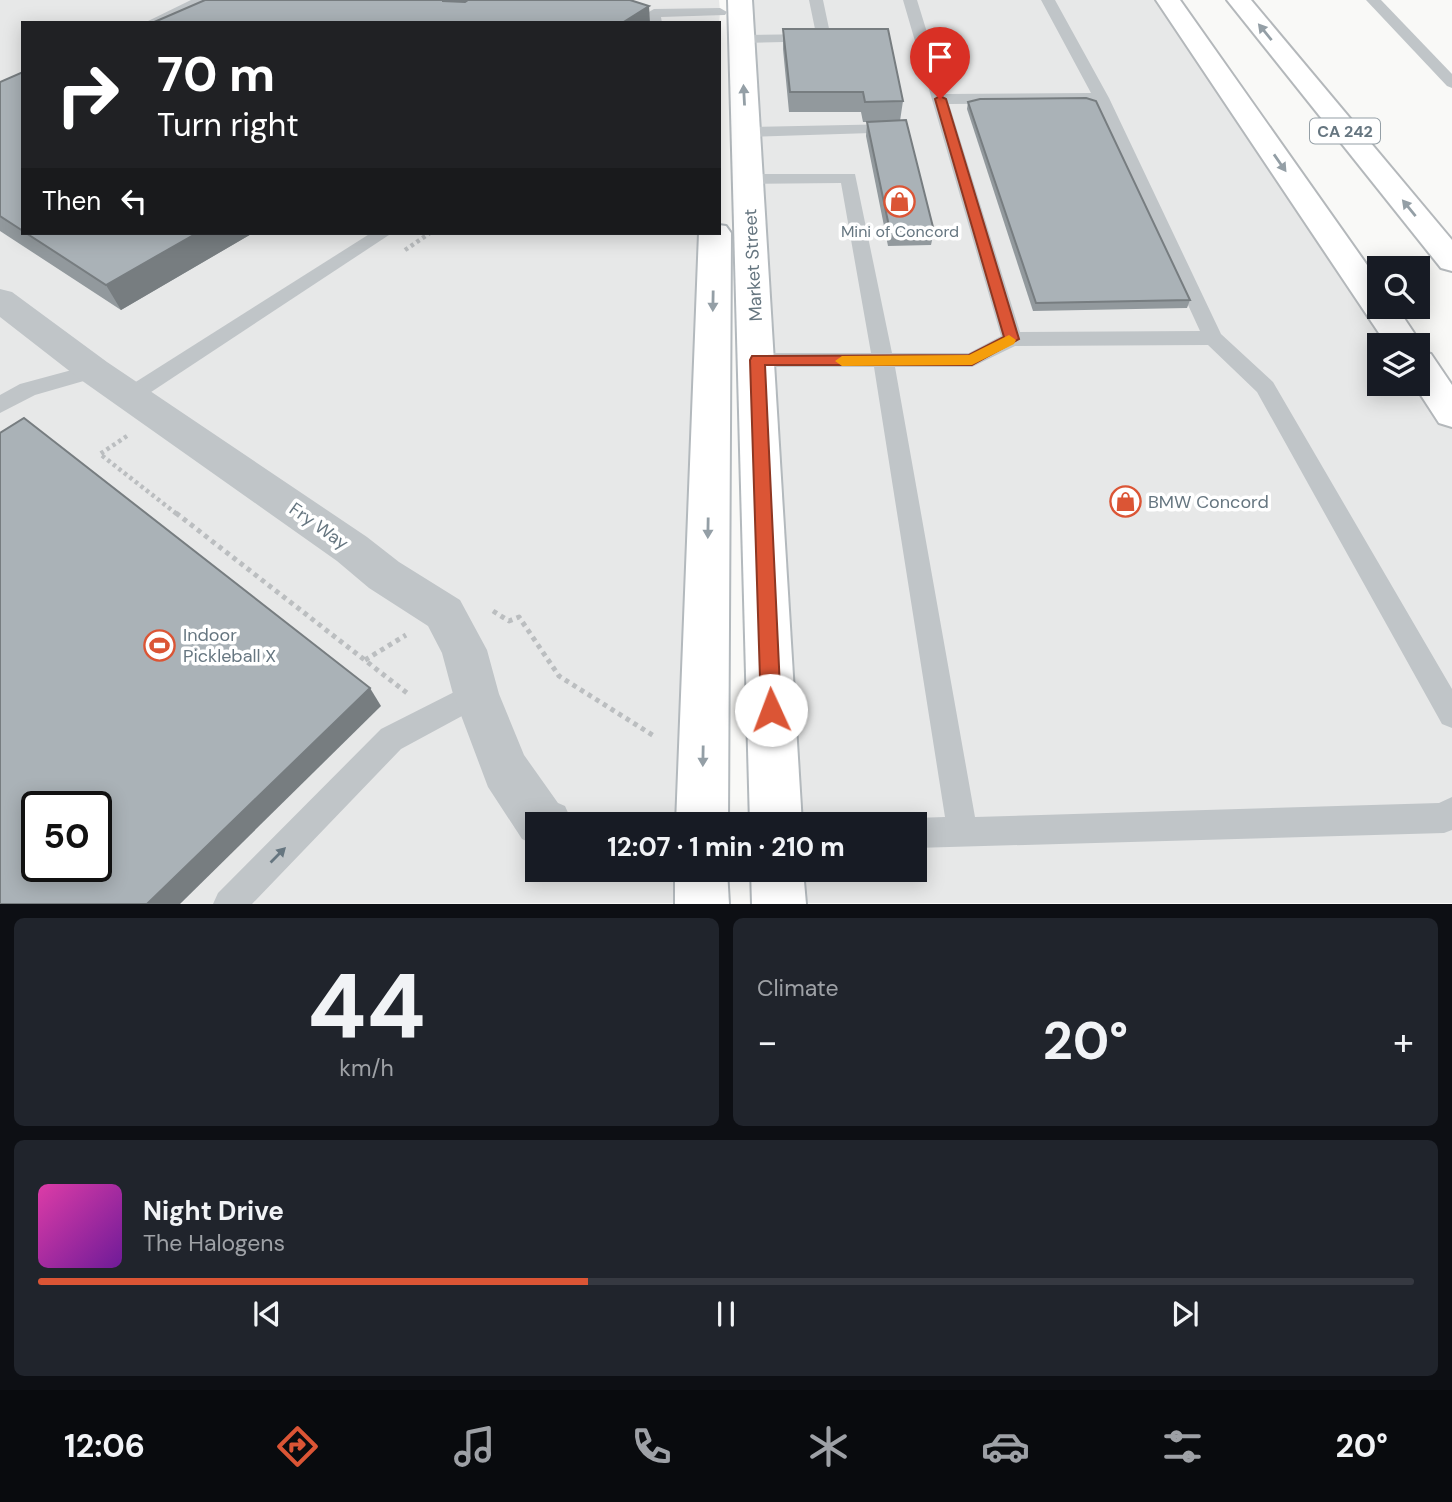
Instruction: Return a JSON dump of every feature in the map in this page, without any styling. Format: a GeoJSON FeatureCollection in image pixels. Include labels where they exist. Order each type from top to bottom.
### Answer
{"type":"FeatureCollection","features":[{"type":"Feature","properties":{"kind":"main road"},"geometry":{"type":"LineString","coordinates":[[1168,0],[1397,333]]}},
{"type":"Feature","properties":{"kind":"main road","name":"CA 242"},"geometry":{"type":"LineString","coordinates":[[1239,0],[1452,261]]}},
{"type":"Feature","properties":{"kind":"main road","name":"Market Street"},"geometry":{"type":"LineString","coordinates":[[728,15],[746,132],[776,812]]}},
{"type":"Feature","properties":{"kind":"main road","name":"Market Street"},"geometry":{"type":"LineString","coordinates":[[702,812],[715,235]]}},
{"type":"Feature","properties":{"kind":"main road"},"geometry":{"type":"LineString","coordinates":[[1430,381],[1452,414]]}},
{"type":"Feature","properties":{"kind":"main road"},"geometry":{"type":"LineString","coordinates":[[701,882],[702,904]]}},
{"type":"Feature","properties":{"kind":"main road"},"geometry":{"type":"LineString","coordinates":[[778,882],[779,904]]}},
{"type":"Feature","properties":{"kind":"street","name":"Fry Way"},"geometry":{"type":"LineString","coordinates":[[0,300],[94,371],[352,549],[384,575],[443,613],[464,650],[476,694],[505,770],[534,812]]}},
{"type":"Feature","properties":{"kind":"lane"},"geometry":{"type":"LineString","coordinates":[[155,21],[202,0]]}},
{"type":"Feature","properties":{"kind":"lane"},"geometry":{"type":"LineString","coordinates":[[651,11],[728,15],[824,38],[816,0]]}},
{"type":"Feature","properties":{"kind":"lane"},"geometry":{"type":"LineString","coordinates":[[910,0],[1012,339]]}},
{"type":"Feature","properties":{"kind":"lane"},"geometry":{"type":"LineString","coordinates":[[1048,0],[1101,98],[1213,338],[1265,387],[1452,715]]}},
{"type":"Feature","properties":{"kind":"lane"},"geometry":{"type":"LineString","coordinates":[[1373,0],[1452,83]]}},
{"type":"Feature","properties":{"kind":"lane"},"geometry":{"type":"LineString","coordinates":[[940,99],[1101,98]]}},
{"type":"Feature","properties":{"kind":"lane"},"geometry":{"type":"LineString","coordinates":[[746,132],[900,129]]}},
{"type":"Feature","properties":{"kind":"lane"},"geometry":{"type":"LineString","coordinates":[[748,180],[849,178],[883,361],[962,831]]}},
{"type":"Feature","properties":{"kind":"lane"},"geometry":{"type":"LineString","coordinates":[[131,395],[380,235]]}},
{"type":"Feature","properties":{"kind":"lane"},"geometry":{"type":"LineString","coordinates":[[757,360],[972,360],[1012,339],[1213,338]]}},
{"type":"Feature","properties":{"kind":"lane"},"geometry":{"type":"LineString","coordinates":[[0,405],[28,389],[94,371]]}},
{"type":"Feature","properties":{"kind":"lane"},"geometry":{"type":"LineString","coordinates":[[229,904],[390,739],[476,694]]}},
{"type":"Feature","properties":{"kind":"lane"},"geometry":{"type":"LineString","coordinates":[[927,832],[1171,828],[1444,818],[1452,812]]}},
{"type":"Feature","properties":{"kind":"shaded area"},"geometry":{"type":"Polygon","coordinates":[[[0,0],[719,0],[719,21],[21,21],[21,235],[715,235],[702,812],[525,812],[525,882],[701,882],[702,903],[0,904],[0,0]]]}},
{"type":"Feature","properties":{"kind":"shaded area"},"geometry":{"type":"Polygon","coordinates":[[[740,0],[1168,0],[1367,290],[1367,319],[1387,319],[1397,333],[1367,333],[1367,396],[1430,396],[1430,381],[1452,413],[1452,903],[779,903],[778,882],[927,882],[927,812],[775,812],[740,0]]]}},
{"type":"Feature","properties":{"kind":"building"},"geometry":{"type":"Polygon","coordinates":[[[205,0],[630,0],[649,6],[625,21],[157,21],[205,0]]]}},
{"type":"Feature","properties":{"kind":"building"},"geometry":{"type":"Polygon","coordinates":[[[783,29],[888,29],[903,101],[865,102],[863,92],[790,92],[783,29]]]}},
{"type":"Feature","properties":{"kind":"building"},"geometry":{"type":"Polygon","coordinates":[[[21,73],[21,230],[0,216],[0,82],[21,73]]]}},
{"type":"Feature","properties":{"kind":"building"},"geometry":{"type":"Polygon","coordinates":[[[1086,98],[1096,101],[1190,300],[1036,303],[968,102],[980,99],[1086,98]]]}},
{"type":"Feature","properties":{"kind":"building"},"geometry":{"type":"Polygon","coordinates":[[[906,120],[934,231],[890,231],[867,122],[906,120]]]}},
{"type":"Feature","properties":{"kind":"building"},"geometry":{"type":"Polygon","coordinates":[[[29,235],[194,235],[106,285],[29,235]]]}},
{"type":"Feature","properties":{"kind":"building"},"geometry":{"type":"Polygon","coordinates":[[[24,418],[370,688],[147,904],[0,904],[0,433],[24,418]]]}},
{"type":"Feature","properties":{"kind":"slow traffic"},"geometry":{"type":"LineString","coordinates":[[842,361],[972,360],[1009,340]]}},
{"type":"Feature","properties":{"kind":"place","name":"Mini of Concord"},"geometry":{"type":"Point","coordinates":[900,202]}},
{"type":"Feature","properties":{"kind":"place","name":"BMW Concord"},"geometry":{"type":"Point","coordinates":[1125,502]}},
{"type":"Feature","properties":{"kind":"place","name":"Indoor Pickleball X"},"geometry":{"type":"Point","coordinates":[160,645]}},
{"type":"Feature","properties":{"kind":"route"},"geometry":{"type":"LineString","coordinates":[[771,710],[757,360],[972,360],[1012,339],[940,99]]}}]}
